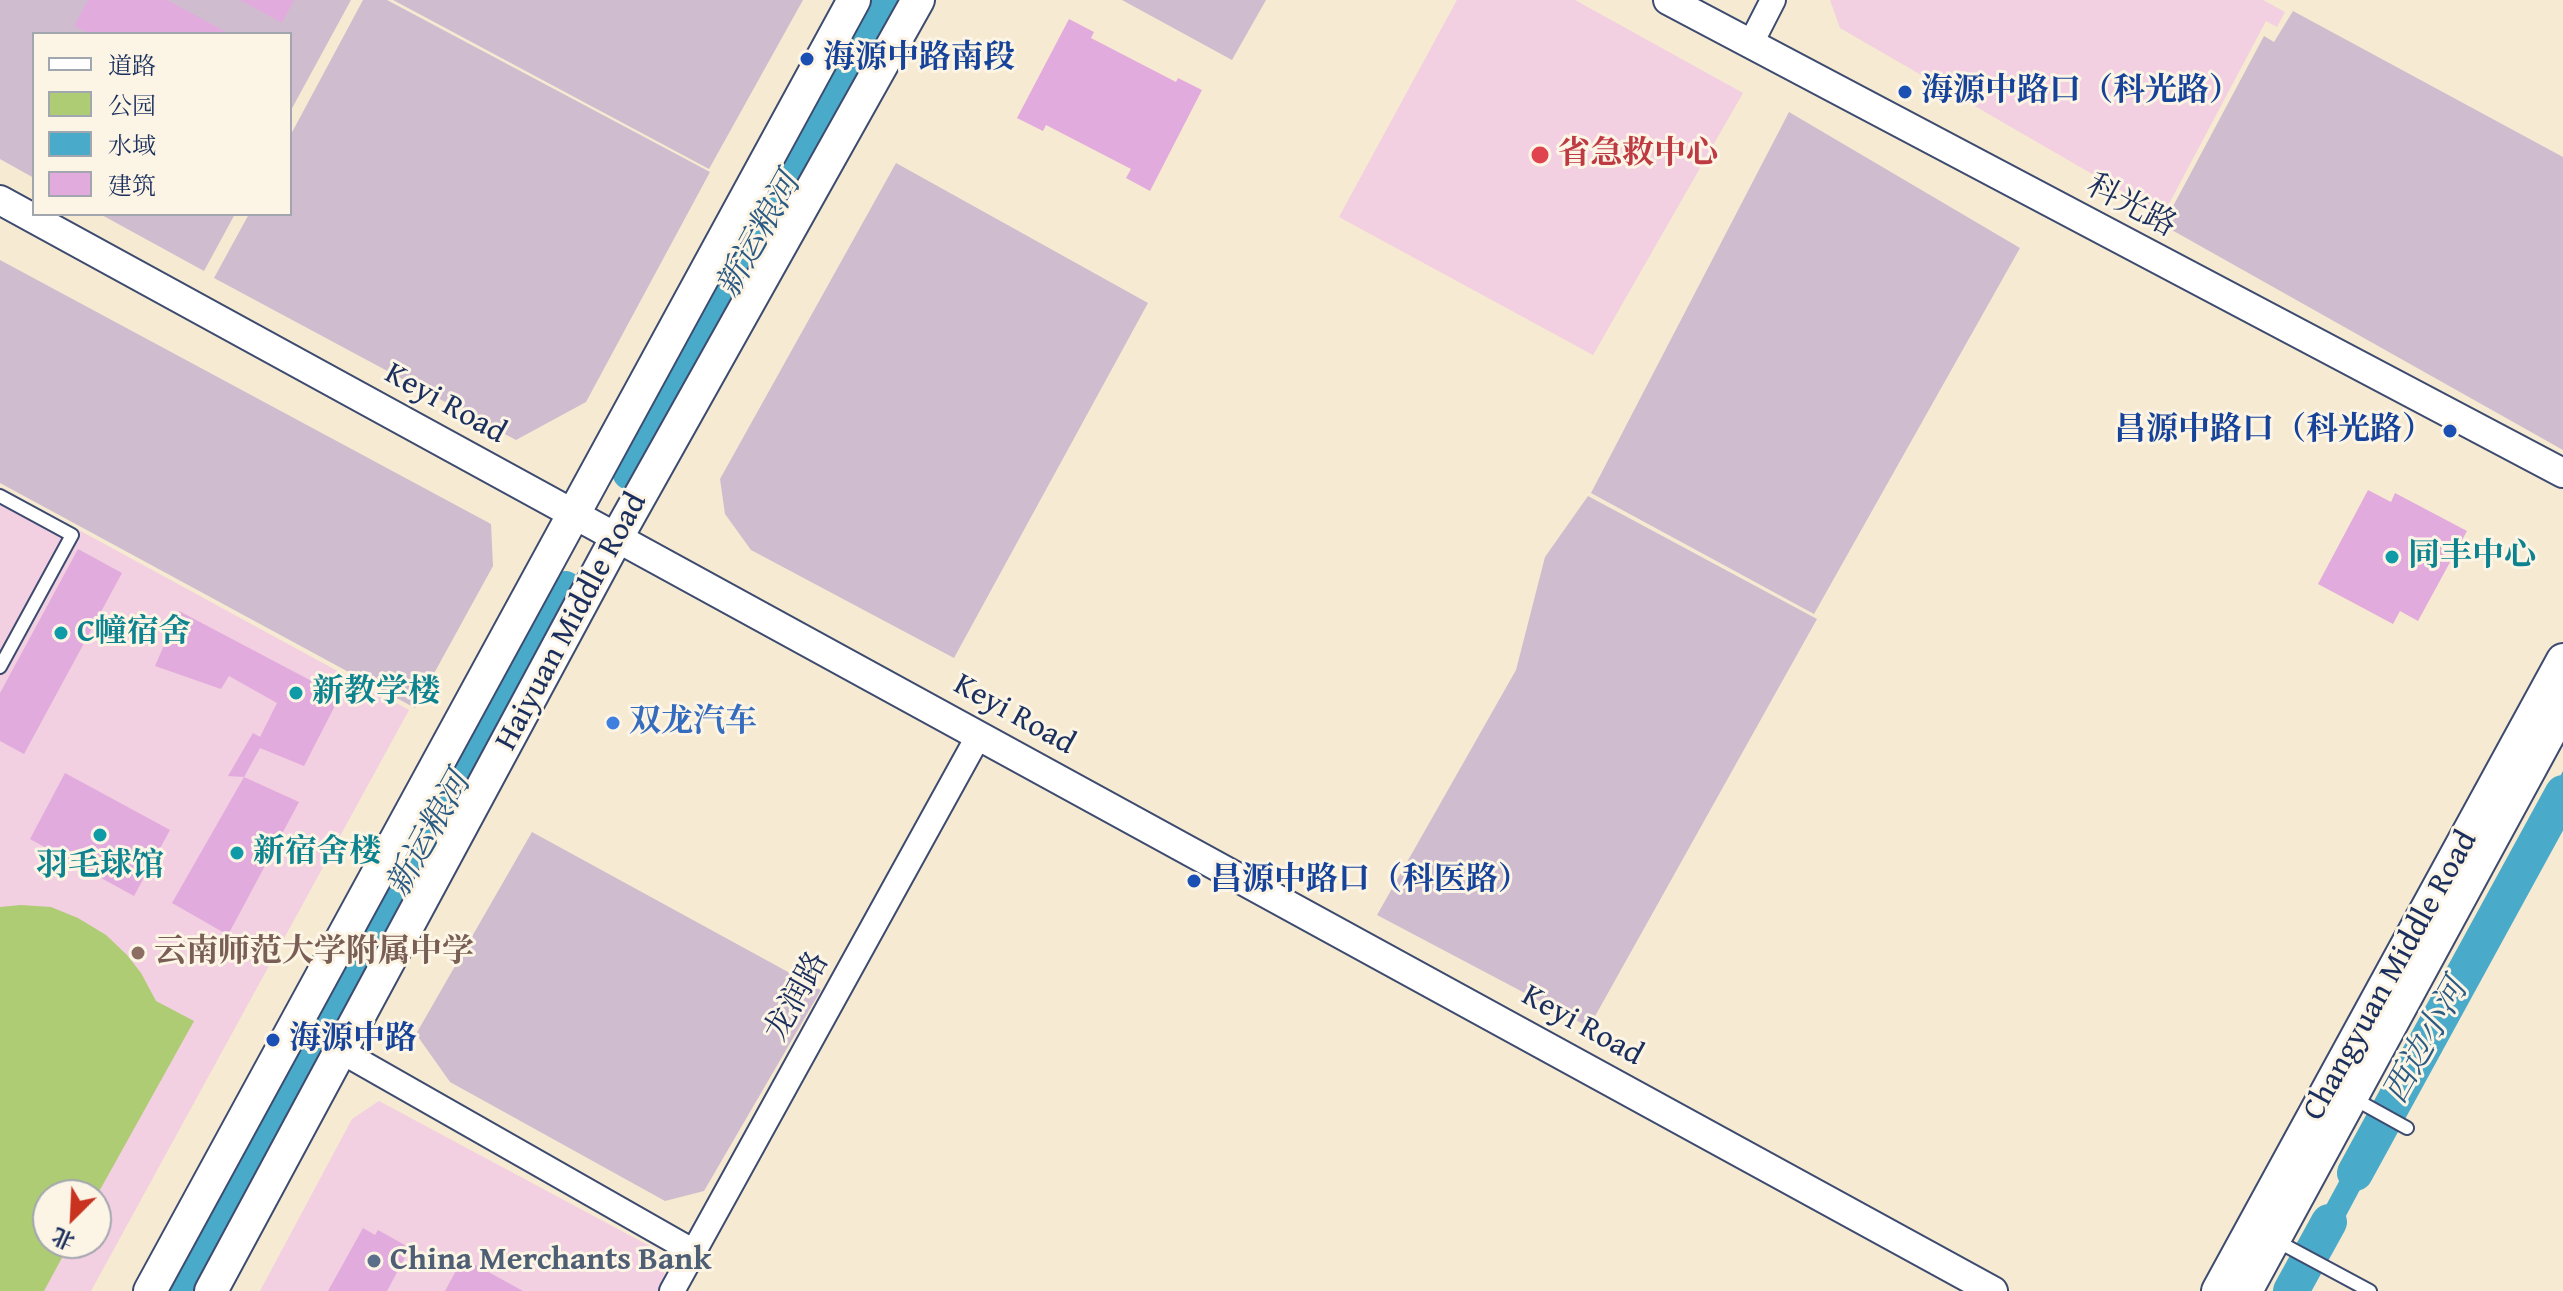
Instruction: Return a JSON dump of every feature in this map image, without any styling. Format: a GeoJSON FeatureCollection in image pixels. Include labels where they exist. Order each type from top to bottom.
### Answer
{"type":"FeatureCollection","features":[{"type":"Feature","properties":{"kind":"main road","name":"Haiyuan Middle Road"},"geometry":{"type":"LineString","coordinates":[[150,1291],[854,0]]}},
{"type":"Feature","properties":{"kind":"main road","name":"Haiyuan Middle Road"},"geometry":{"type":"LineString","coordinates":[[211,1291],[617,537],[918,0]]}},
{"type":"Feature","properties":{"kind":"main road","name":"Changyuan Middle Road"},"geometry":{"type":"LineString","coordinates":[[2246,1291],[2285,1245],[2350,1096],[2563,660]]}},
{"type":"Feature","properties":{"kind":"main road","name":"Changyuan Middle Road"},"geometry":{"type":"LineString","coordinates":[[2218,1291],[2350,1096],[2563,708]]}},
{"type":"Feature","properties":{"kind":"street","name":"科光路"},"geometry":{"type":"LineString","coordinates":[[1668,0],[2563,473]]}},
{"type":"Feature","properties":{"kind":"street"},"geometry":{"type":"LineString","coordinates":[[1750,45],[1773,0]]}},
{"type":"Feature","properties":{"kind":"street","name":"Keyi Road"},"geometry":{"type":"LineString","coordinates":[[0,200],[1993,1291]]}},
{"type":"Feature","properties":{"kind":"street","name":"龙润路"},"geometry":{"type":"LineString","coordinates":[[672,1291],[979,735]]}},
{"type":"Feature","properties":{"kind":"street"},"geometry":{"type":"LineString","coordinates":[[341,1051],[694,1252]]}},
{"type":"Feature","properties":{"kind":"lane"},"geometry":{"type":"LineString","coordinates":[[0,496],[72,535],[0,667]]}},
{"type":"Feature","properties":{"kind":"lane"},"geometry":{"type":"LineString","coordinates":[[2350,1096],[2403,1126]]}},
{"type":"Feature","properties":{"kind":"lane"},"geometry":{"type":"LineString","coordinates":[[2285,1245],[2370,1291]]}},
{"type":"Feature","properties":{"kind":"shaded area"},"geometry":{"type":"Polygon","coordinates":[[[0,0],[351,0],[292,108],[292,32],[32,32],[32,177],[0,159],[0,0]]]}},
{"type":"Feature","properties":{"kind":"shaded area"},"geometry":{"type":"Polygon","coordinates":[[[363,0],[387,0],[710,172],[586,402],[516,440],[214,278],[248,216],[292,216],[292,132],[363,0]]]}},
{"type":"Feature","properties":{"kind":"shaded area"},"geometry":{"type":"Polygon","coordinates":[[[393,0],[803,0],[709,169],[393,0]]]}},
{"type":"Feature","properties":{"kind":"shaded area"},"geometry":{"type":"Polygon","coordinates":[[[1122,0],[1266,0],[1232,60],[1122,0]]]}},
{"type":"Feature","properties":{"kind":"shaded area","name":"省急救中心"},"geometry":{"type":"Polygon","coordinates":[[[1457,0],[1575,0],[1743,93],[1593,355],[1339,217],[1457,0]]]}},
{"type":"Feature","properties":{"kind":"shaded area"},"geometry":{"type":"Polygon","coordinates":[[[1830,0],[2263,0],[2285,12],[2277,27],[2266,21],[2163,215],[1840,28],[1830,0]]]}},
{"type":"Feature","properties":{"kind":"shaded area"},"geometry":{"type":"Polygon","coordinates":[[[2293,11],[2563,157],[2563,450],[2163,225],[2264,36],[2274,42],[2293,11]]]}},
{"type":"Feature","properties":{"kind":"shaded area"},"geometry":{"type":"Polygon","coordinates":[[[1789,112],[2020,248],[1814,614],[1591,493],[1789,112]]]}},
{"type":"Feature","properties":{"kind":"shaded area"},"geometry":{"type":"Polygon","coordinates":[[[896,163],[1148,303],[954,658],[751,550],[725,514],[720,479],[896,163]]]}},
{"type":"Feature","properties":{"kind":"shaded area"},"geometry":{"type":"Polygon","coordinates":[[[104,216],[234,216],[204,271],[104,216]]]}},
{"type":"Feature","properties":{"kind":"shaded area"},"geometry":{"type":"Polygon","coordinates":[[[0,260],[491,524],[493,566],[415,708],[0,483],[0,260]]]}},
{"type":"Feature","properties":{"kind":"shaded area","name":"云南师范大学附属中学"},"geometry":{"type":"Polygon","coordinates":[[[0,487],[409,710],[112,1253],[112,1179],[32,1179],[32,1259],[109,1259],[91,1291],[0,1291],[0,487]]]}},
{"type":"Feature","properties":{"kind":"shaded area"},"geometry":{"type":"Polygon","coordinates":[[[1588,496],[1817,619],[1589,1027],[1377,915],[1516,670],[1545,557],[1588,496]]]}},
{"type":"Feature","properties":{"kind":"shaded area"},"geometry":{"type":"Polygon","coordinates":[[[532,832],[821,990],[704,1191],[665,1201],[450,1082],[416,1034],[532,832]]]}},
{"type":"Feature","properties":{"kind":"shaded area"},"geometry":{"type":"Polygon","coordinates":[[[379,1101],[657,1250],[670,1291],[260,1291],[352,1119],[379,1101]]]}},
{"type":"Feature","properties":{"kind":"green space"},"geometry":{"type":"Polygon","coordinates":[[[0,907],[51,907],[78,918],[106,935],[127,955],[156,1001],[194,1021],[106,1179],[32,1179],[32,1259],[61,1259],[44,1291],[0,1291],[0,907]]]}},
{"type":"Feature","properties":{"kind":"water"},"geometry":{"type":"Polygon","coordinates":[[[2563,771],[2563,812],[2540,853],[2522,844],[2563,771]]]}},
{"type":"Feature","properties":{"kind":"water"},"geometry":{"type":"Polygon","coordinates":[[[2503,873],[2521,882],[2465,995],[2449,987],[2503,873]]]}},
{"type":"Feature","properties":{"kind":"water"},"geometry":{"type":"Polygon","coordinates":[[[2433,1006],[2451,1016],[2398,1117],[2379,1107],[2433,1006]]]}},
{"type":"Feature","properties":{"kind":"water"},"geometry":{"type":"Polygon","coordinates":[[[2369,1126],[2388,1137],[2323,1259],[2303,1248],[2369,1126]]]}},
{"type":"Feature","properties":{"kind":"building"},"geometry":{"type":"Polygon","coordinates":[[[88,0],[167,0],[226,32],[86,32],[74,26],[88,0]]]}},
{"type":"Feature","properties":{"kind":"building"},"geometry":{"type":"Polygon","coordinates":[[[240,0],[294,0],[282,23],[240,0]]]}},
{"type":"Feature","properties":{"kind":"building"},"geometry":{"type":"Polygon","coordinates":[[[1069,19],[1094,32],[1091,38],[1176,82],[1178,78],[1202,90],[1150,191],[1126,178],[1131,169],[1046,125],[1043,131],[1017,118],[1069,19]]]}},
{"type":"Feature","properties":{"kind":"building","name":"同丰中心"},"geometry":{"type":"Polygon","coordinates":[[[2368,490],[2391,502],[2395,493],[2467,531],[2418,621],[2400,611],[2393,624],[2318,584],[2368,490]]]}},
{"type":"Feature","properties":{"kind":"building","name":"C幢宿舍"},"geometry":{"type":"Polygon","coordinates":[[[78,549],[122,573],[24,754],[0,741],[0,693],[78,549]]]}},
{"type":"Feature","properties":{"kind":"building","name":"新教学楼"},"geometry":{"type":"Polygon","coordinates":[[[179,611],[340,696],[304,766],[260,748],[244,777],[228,776],[253,733],[260,737],[277,703],[229,676],[221,689],[155,666],[179,611]]]}},
{"type":"Feature","properties":{"kind":"building","name":"羽毛球馆"},"geometry":{"type":"Polygon","coordinates":[[[65,773],[170,830],[134,896],[30,839],[65,773]]]}},
{"type":"Feature","properties":{"kind":"building","name":"新宿舍楼"},"geometry":{"type":"Polygon","coordinates":[[[244,777],[299,802],[228,935],[172,903],[244,777]]]}},
{"type":"Feature","properties":{"kind":"building","name":"China Merchants Bank"},"geometry":{"type":"Polygon","coordinates":[[[363,1228],[375,1235],[378,1230],[410,1248],[387,1291],[328,1291],[363,1228]]]}},
{"type":"Feature","properties":{"kind":"building"},"geometry":{"type":"Polygon","coordinates":[[[463,1258],[523,1291],[445,1291],[463,1258]]]}},
{"type":"Feature","properties":{"kind":"waterway","name":"新运粮河"},"geometry":{"type":"LineString","coordinates":[[630,472],[891,0]]}},
{"type":"Feature","properties":{"kind":"waterway","name":"新运粮河"},"geometry":{"type":"LineString","coordinates":[[180,1291],[565,589]]}},
{"type":"Feature","properties":{"kind":"waterway","name":"西边小河"},"geometry":{"type":"LineString","coordinates":[[2355,1173],[2563,793]]}},
{"type":"Feature","properties":{"kind":"waterway","name":"西边小河"},"geometry":{"type":"LineString","coordinates":[[2291,1291],[2329,1222]]}},
{"type":"Feature","properties":{"kind":"place","name":"海源中路南段"},"geometry":{"type":"Point","coordinates":[807,59]}},
{"type":"Feature","properties":{"kind":"place","name":"海源中路口（科光路）"},"geometry":{"type":"Point","coordinates":[1905,92]}},
{"type":"Feature","properties":{"kind":"place","name":"省急救中心"},"geometry":{"type":"Point","coordinates":[1540,155]}},
{"type":"Feature","properties":{"kind":"place","name":"昌源中路口（科光路）"},"geometry":{"type":"Point","coordinates":[2450,431]}},
{"type":"Feature","properties":{"kind":"place","name":"同丰中心"},"geometry":{"type":"Point","coordinates":[2392,557]}},
{"type":"Feature","properties":{"kind":"place","name":"C幢宿舍"},"geometry":{"type":"Point","coordinates":[61,633]}},
{"type":"Feature","properties":{"kind":"place","name":"新教学楼"},"geometry":{"type":"Point","coordinates":[296,693]}},
{"type":"Feature","properties":{"kind":"place","name":"双龙汽车"},"geometry":{"type":"Point","coordinates":[613,723]}},
{"type":"Feature","properties":{"kind":"place","name":"羽毛球馆"},"geometry":{"type":"Point","coordinates":[100,835]}},
{"type":"Feature","properties":{"kind":"place","name":"新宿舍楼"},"geometry":{"type":"Point","coordinates":[237,853]}},
{"type":"Feature","properties":{"kind":"place","name":"昌源中路口（科医路）"},"geometry":{"type":"Point","coordinates":[1194,881]}},
{"type":"Feature","properties":{"kind":"place","name":"云南师范大学附属中学"},"geometry":{"type":"Point","coordinates":[138,953]}},
{"type":"Feature","properties":{"kind":"place","name":"海源中路"},"geometry":{"type":"Point","coordinates":[273,1040]}},
{"type":"Feature","properties":{"kind":"place","name":"China Merchants Bank"},"geometry":{"type":"Point","coordinates":[374,1261]}}]}
